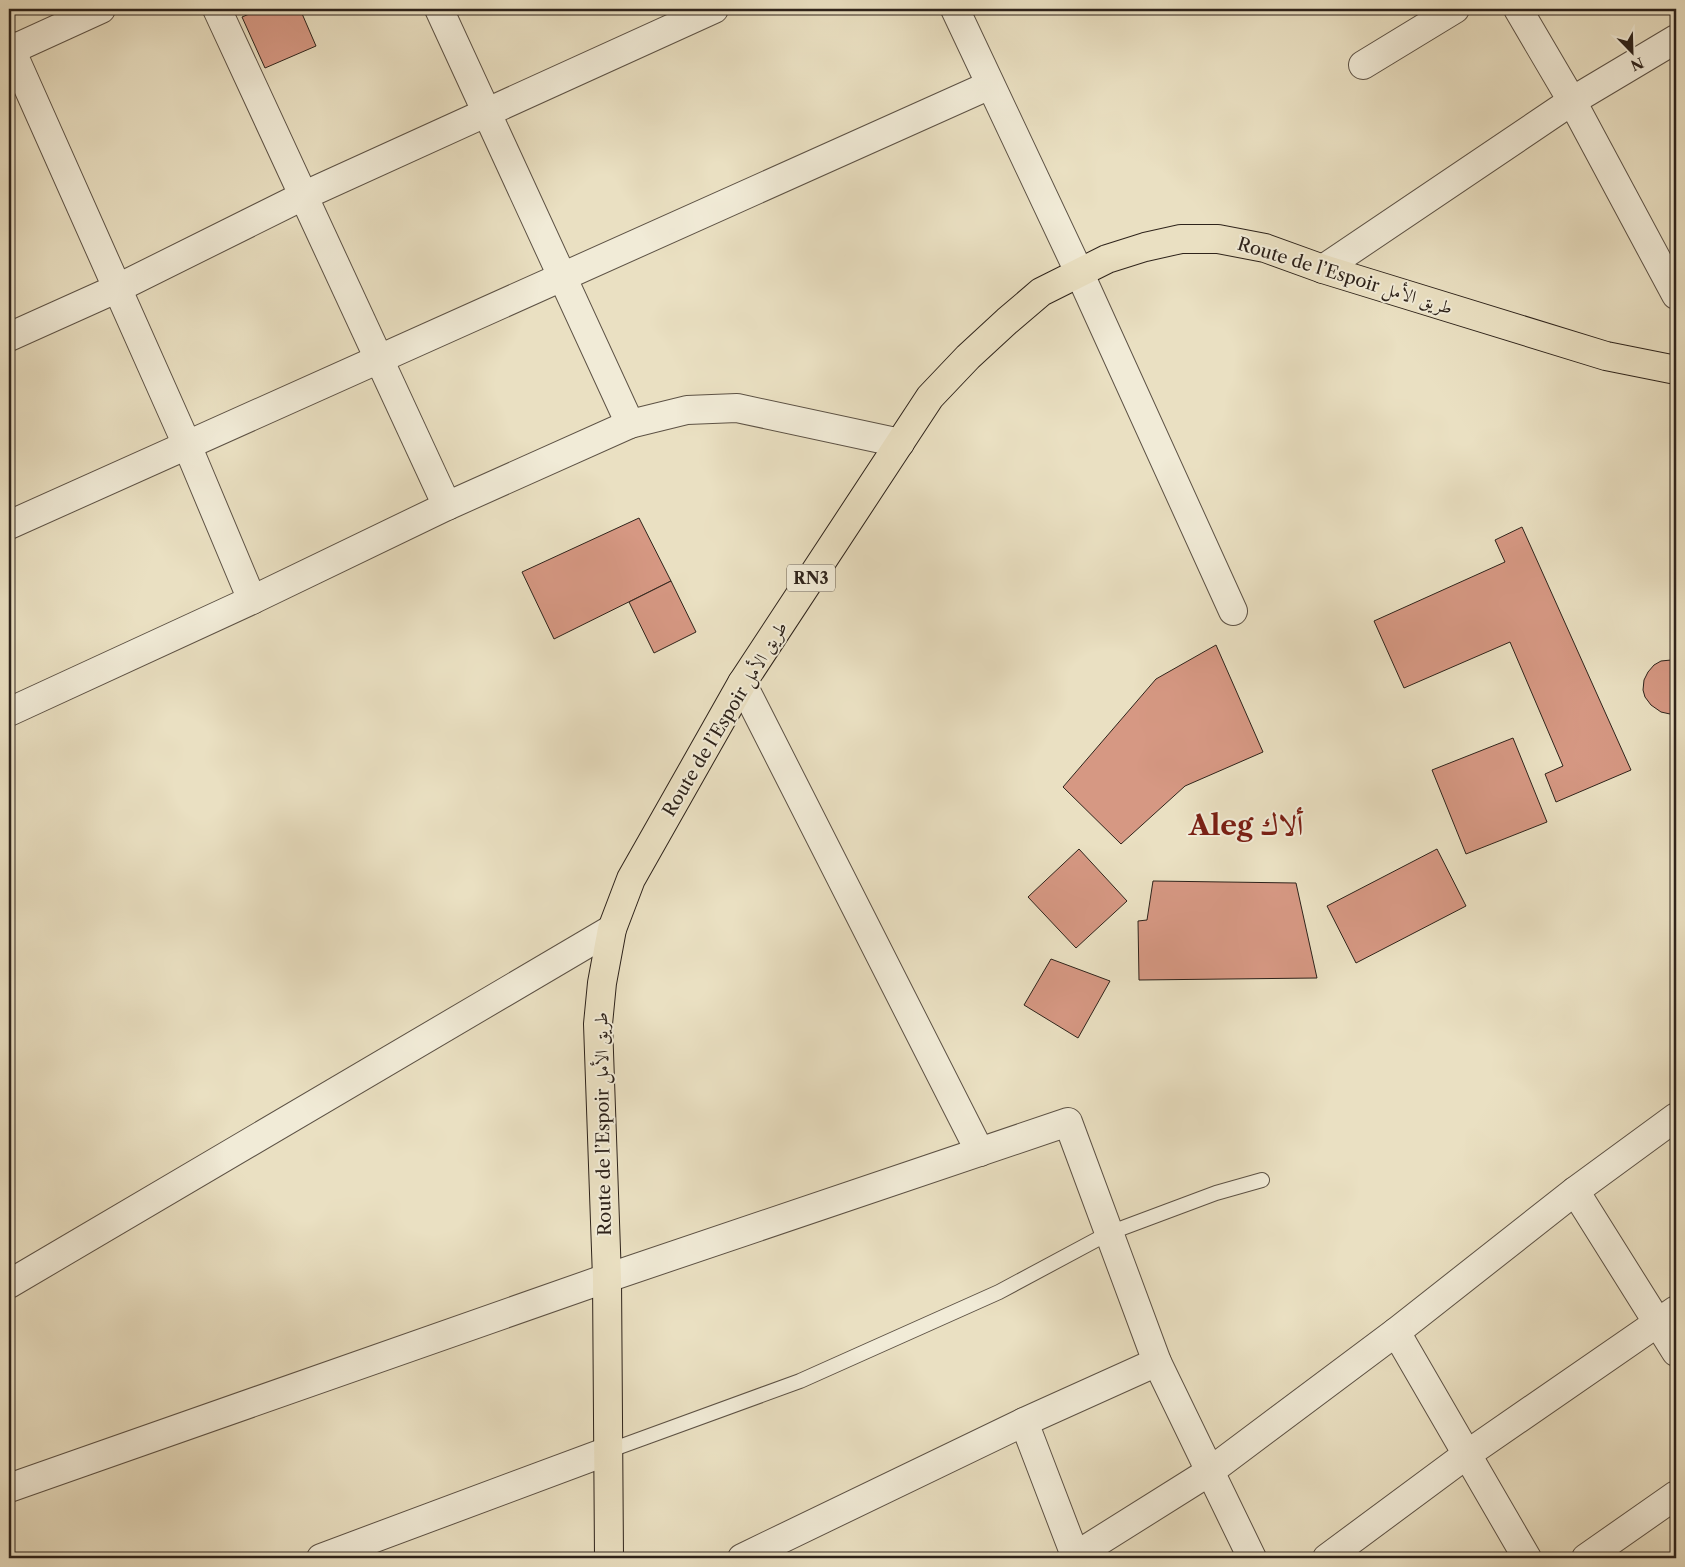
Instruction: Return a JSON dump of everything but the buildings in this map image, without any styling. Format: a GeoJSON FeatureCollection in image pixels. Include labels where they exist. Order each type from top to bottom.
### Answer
{"type":"FeatureCollection","features":[{"type":"Feature","properties":{"kind":"highway","name":"Route de l’Espoir طريق الأمل"},"geometry":{"type":"LineString","coordinates":[[609,1558],[607,1278],[598,1024],[602,983],[612,929],[631,879],[742,683],[930,397],[968,357],[1041,292],[1079,272],[1116,256],[1181,239],[1218,239],[1264,248],[1323,269],[1606,356],[1676,370]]}},
{"type":"Feature","properties":{"kind":"street"},"geometry":{"type":"LineString","coordinates":[[101,9],[10,49],[187,445],[252,600]]}},
{"type":"Feature","properties":{"kind":"street"},"geometry":{"type":"LineString","coordinates":[[217,9],[446,506]]}},
{"type":"Feature","properties":{"kind":"street"},"geometry":{"type":"LineString","coordinates":[[440,9],[630,424]]}},
{"type":"Feature","properties":{"kind":"street"},"geometry":{"type":"LineString","coordinates":[[9,337],[118,288],[303,196],[487,113],[671,18],[714,9]]}},
{"type":"Feature","properties":{"kind":"street"},"geometry":{"type":"LineString","coordinates":[[955,9],[1079,272],[1233,611]]}},
{"type":"Feature","properties":{"kind":"street"},"geometry":{"type":"LineString","coordinates":[[1363,65],[1455,9]]}},
{"type":"Feature","properties":{"kind":"street"},"geometry":{"type":"LineString","coordinates":[[1518,9],[1572,101],[1676,296]]}},
{"type":"Feature","properties":{"kind":"street"},"geometry":{"type":"LineString","coordinates":[[1323,269],[1572,101],[1676,39]]}},
{"type":"Feature","properties":{"kind":"street"},"geometry":{"type":"LineString","coordinates":[[9,525],[990,84]]}},
{"type":"Feature","properties":{"kind":"street"},"geometry":{"type":"LineString","coordinates":[[9,712],[252,600],[446,506],[630,424],[687,410],[737,408],[900,443]]}},
{"type":"Feature","properties":{"kind":"street"},"geometry":{"type":"LineString","coordinates":[[742,683],[980,1152]]}},
{"type":"Feature","properties":{"kind":"street"},"geometry":{"type":"LineString","coordinates":[[9,1284],[612,929]]}},
{"type":"Feature","properties":{"kind":"street"},"geometry":{"type":"LineString","coordinates":[[1024,1422],[1074,1558],[1209,1472],[1396,1332],[1575,1191],[1676,1117]]}},
{"type":"Feature","properties":{"kind":"street"},"geometry":{"type":"LineString","coordinates":[[9,1488],[607,1278],[1068,1122],[1157,1362],[1252,1558]]}},
{"type":"Feature","properties":{"kind":"street"},"geometry":{"type":"LineString","coordinates":[[1575,1191],[1667,1317],[1676,1352]]}},
{"type":"Feature","properties":{"kind":"street"},"geometry":{"type":"LineString","coordinates":[[1327,1558],[1466,1455],[1667,1317]]}},
{"type":"Feature","properties":{"kind":"street"},"geometry":{"type":"LineString","coordinates":[[1396,1332],[1527,1558]]}},
{"type":"Feature","properties":{"kind":"street"},"geometry":{"type":"LineString","coordinates":[[742,1558],[1024,1422],[1157,1362]]}},
{"type":"Feature","properties":{"kind":"street"},"geometry":{"type":"LineString","coordinates":[[321,1558],[608,1451]]}},
{"type":"Feature","properties":{"kind":"street"},"geometry":{"type":"LineString","coordinates":[[1586,1558],[1676,1494]]}},
{"type":"Feature","properties":{"kind":"lane"},"geometry":{"type":"LineString","coordinates":[[608,1451],[800,1381],[999,1292],[1109,1233],[1216,1193],[1262,1180]]}},
{"type":"Feature","properties":{"kind":"district","name":"Aleg ألاك"},"geometry":{"type":"Point","coordinates":[1246,825]}}]}
